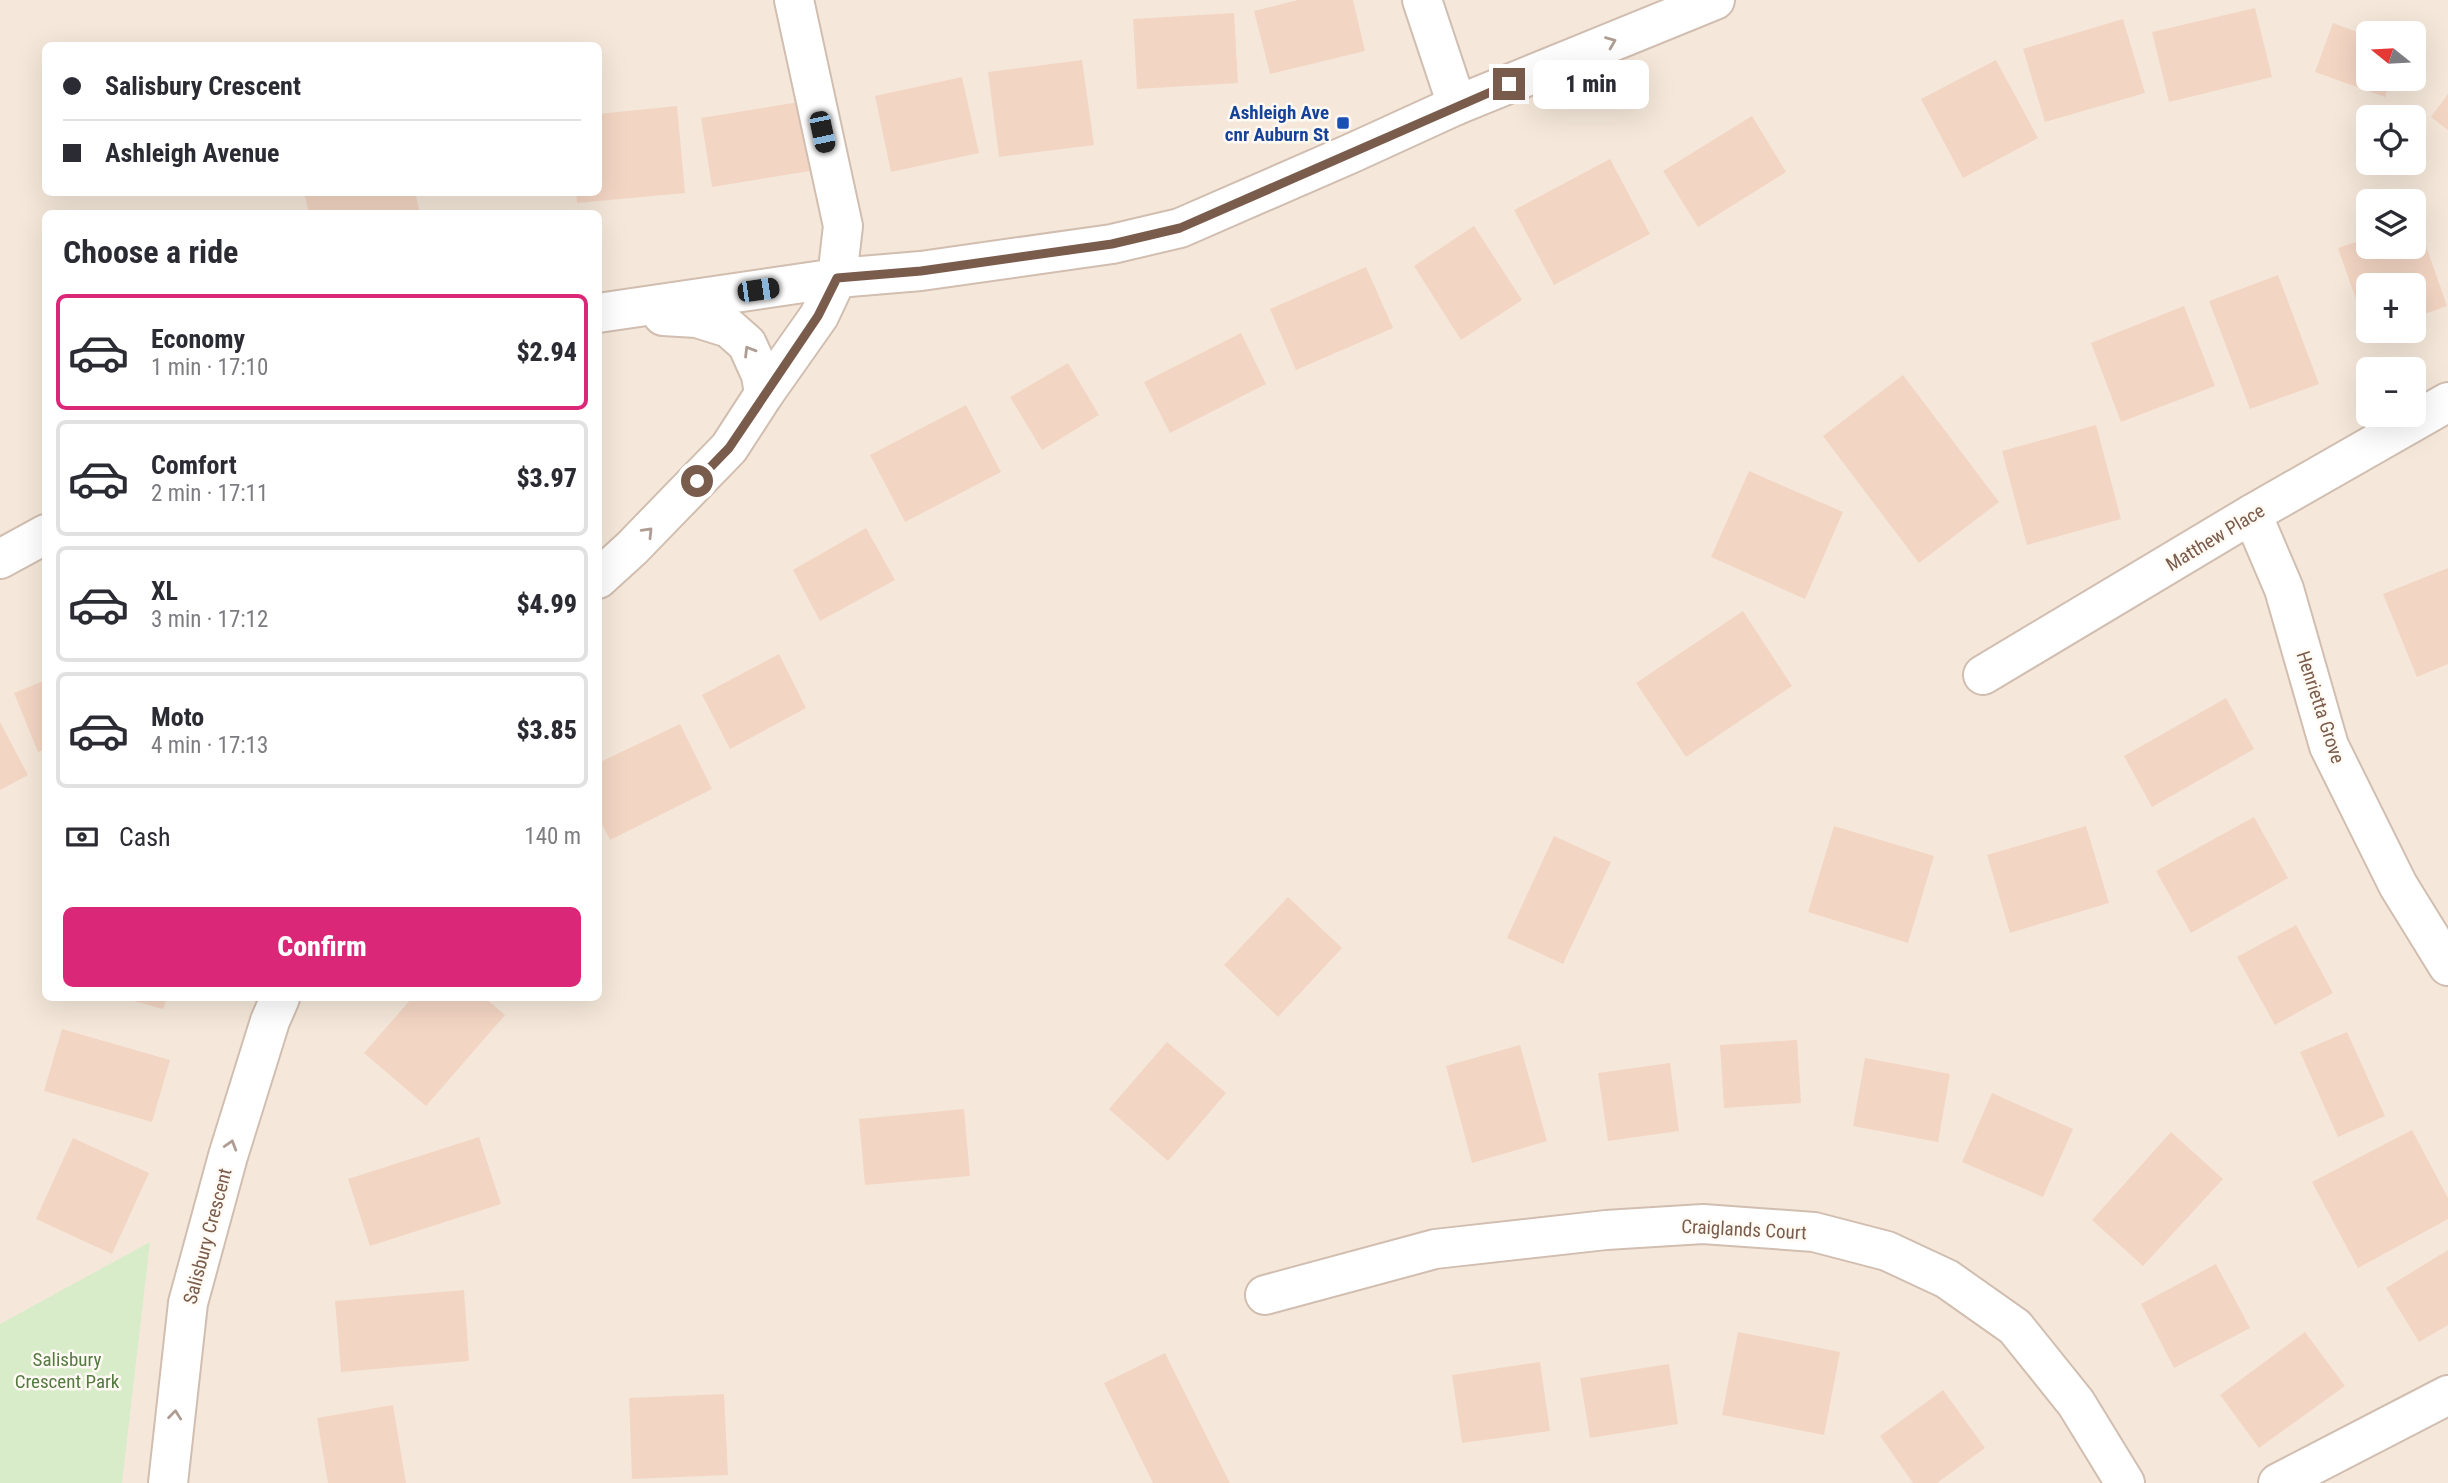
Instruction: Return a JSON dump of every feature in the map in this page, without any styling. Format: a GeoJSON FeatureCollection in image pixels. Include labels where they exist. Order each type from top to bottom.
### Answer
{"type":"FeatureCollection","features":[{"type":"Feature","properties":{"kind":"street"},"geometry":{"type":"LineString","coordinates":[[602,575],[729,448],[818,316],[837,278],[843,226],[794,0]]}},
{"type":"Feature","properties":{"kind":"street"},"geometry":{"type":"LineString","coordinates":[[1422,0],[1457,105]]}},
{"type":"Feature","properties":{"kind":"street"},"geometry":{"type":"LineString","coordinates":[[602,314],[837,278],[921,271],[1112,244],[1180,228],[1457,105],[1715,0]]}},
{"type":"Feature","properties":{"kind":"street"},"geometry":{"type":"LineString","coordinates":[[602,315],[697,318],[729,328],[747,344],[761,374],[764,394]]}},
{"type":"Feature","properties":{"kind":"street","name":"Matthew Place"},"geometry":{"type":"LineString","coordinates":[[1983,675],[2252,513],[2448,402]]}},
{"type":"Feature","properties":{"kind":"street","name":"Henrietta Grove"},"geometry":{"type":"LineString","coordinates":[[2252,513],[2284,590],[2329,746],[2398,885],[2448,966]]}},
{"type":"Feature","properties":{"kind":"street"},"geometry":{"type":"LineString","coordinates":[[0,559],[42,536]]}},
{"type":"Feature","properties":{"kind":"street","name":"Salisbury Crescent"},"geometry":{"type":"LineString","coordinates":[[168,1483],[188,1303],[228,1156],[279,1001]]}},
{"type":"Feature","properties":{"kind":"street","name":"Craiglands Court"},"geometry":{"type":"LineString","coordinates":[[1265,1295],[1435,1249],[1606,1230],[1703,1224],[1814,1232],[1887,1251],[1947,1279],[2015,1327],[2077,1403],[2125,1483]]}},
{"type":"Feature","properties":{"kind":"street"},"geometry":{"type":"LineString","coordinates":[[2278,1483],[2448,1395]]}},
{"type":"Feature","properties":{"kind":"shaded area"},"geometry":{"type":"Polygon","coordinates":[[[0,0],[2448,0],[2448,1483],[0,1483],[0,0]]]}},
{"type":"Feature","properties":{"kind":"green space","name":"Salisbury Crescent Park"},"geometry":{"type":"Polygon","coordinates":[[[150,1242],[122,1483],[0,1483],[0,1324],[150,1242]]]}},
{"type":"Feature","properties":{"kind":"building"},"geometry":{"type":"Polygon","coordinates":[[[1298,0],[1353,0],[1365,51],[1270,74],[1254,11],[1298,0]]]}},
{"type":"Feature","properties":{"kind":"building"},"geometry":{"type":"Polygon","coordinates":[[[2255,8],[2272,77],[2169,102],[2152,32],[2255,8]]]}},
{"type":"Feature","properties":{"kind":"building"},"geometry":{"type":"Polygon","coordinates":[[[1234,13],[1238,83],[1137,89],[1133,19],[1234,13]]]}},
{"type":"Feature","properties":{"kind":"building"},"geometry":{"type":"Polygon","coordinates":[[[2123,19],[2145,93],[2045,122],[2023,49],[2123,19]]]}},
{"type":"Feature","properties":{"kind":"building"},"geometry":{"type":"Polygon","coordinates":[[[2333,23],[2356,32],[2356,87],[2315,72],[2333,23]]]}},
{"type":"Feature","properties":{"kind":"building"},"geometry":{"type":"Polygon","coordinates":[[[1082,60],[1094,145],[999,157],[988,72],[1082,60]]]}},
{"type":"Feature","properties":{"kind":"building"},"geometry":{"type":"Polygon","coordinates":[[[1996,60],[2038,138],[1963,178],[1921,99],[1996,60]]]}},
{"type":"Feature","properties":{"kind":"building"},"geometry":{"type":"Polygon","coordinates":[[[962,77],[979,153],[891,172],[875,96],[962,77]]]}},
{"type":"Feature","properties":{"kind":"building"},"geometry":{"type":"Polygon","coordinates":[[[2368,91],[2387,91],[2385,97],[2368,91]]]}},
{"type":"Feature","properties":{"kind":"building"},"geometry":{"type":"Polygon","coordinates":[[[2448,94],[2448,130],[2431,117],[2448,94]]]}},
{"type":"Feature","properties":{"kind":"building"},"geometry":{"type":"Polygon","coordinates":[[[805,101],[816,170],[712,187],[701,118],[805,101]]]}},
{"type":"Feature","properties":{"kind":"building"},"geometry":{"type":"Polygon","coordinates":[[[677,106],[685,193],[577,203],[576,196],[602,196],[602,114],[677,106]]]}},
{"type":"Feature","properties":{"kind":"building"},"geometry":{"type":"Polygon","coordinates":[[[1752,116],[1786,172],[1698,227],[1663,171],[1752,116]]]}},
{"type":"Feature","properties":{"kind":"building"},"geometry":{"type":"Polygon","coordinates":[[[1610,159],[1650,234],[1554,285],[1514,210],[1610,159]]]}},
{"type":"Feature","properties":{"kind":"building"},"geometry":{"type":"Polygon","coordinates":[[[305,196],[416,196],[419,210],[308,210],[305,196]]]}},
{"type":"Feature","properties":{"kind":"building"},"geometry":{"type":"Polygon","coordinates":[[[1474,226],[1522,300],[1461,340],[1414,266],[1474,226]]]}},
{"type":"Feature","properties":{"kind":"building"},"geometry":{"type":"Polygon","coordinates":[[[2356,242],[2356,259],[2426,259],[2426,246],[2447,306],[2426,313],[2426,273],[2356,273],[2356,300],[2338,248],[2356,242]]]}},
{"type":"Feature","properties":{"kind":"building"},"geometry":{"type":"Polygon","coordinates":[[[1366,267],[1393,328],[1296,370],[1270,309],[1366,267]]]}},
{"type":"Feature","properties":{"kind":"building"},"geometry":{"type":"Polygon","coordinates":[[[2278,275],[2319,384],[2250,409],[2209,301],[2278,275]]]}},
{"type":"Feature","properties":{"kind":"building"},"geometry":{"type":"Polygon","coordinates":[[[2184,306],[2215,386],[2121,422],[2091,343],[2184,306]]]}},
{"type":"Feature","properties":{"kind":"building"},"geometry":{"type":"Polygon","coordinates":[[[1241,333],[1266,384],[1170,433],[1144,382],[1241,333]]]}},
{"type":"Feature","properties":{"kind":"building"},"geometry":{"type":"Polygon","coordinates":[[[1068,363],[1099,415],[1042,450],[1010,397],[1068,363]]]}},
{"type":"Feature","properties":{"kind":"building"},"geometry":{"type":"Polygon","coordinates":[[[1903,375],[1999,502],[1919,563],[1823,436],[1903,375]]]}},
{"type":"Feature","properties":{"kind":"building"},"geometry":{"type":"Polygon","coordinates":[[[966,405],[1001,472],[905,522],[870,455],[966,405]]]}},
{"type":"Feature","properties":{"kind":"building"},"geometry":{"type":"Polygon","coordinates":[[[2096,425],[2121,519],[2027,545],[2002,451],[2096,425]]]}},
{"type":"Feature","properties":{"kind":"building"},"geometry":{"type":"Polygon","coordinates":[[[1749,471],[1843,512],[1805,599],[1711,557],[1749,471]]]}},
{"type":"Feature","properties":{"kind":"building"},"geometry":{"type":"Polygon","coordinates":[[[866,528],[895,580],[820,621],[793,570],[866,528]]]}},
{"type":"Feature","properties":{"kind":"building"},"geometry":{"type":"Polygon","coordinates":[[[2448,568],[2448,664],[2417,677],[2383,594],[2448,568]]]}},
{"type":"Feature","properties":{"kind":"building"},"geometry":{"type":"Polygon","coordinates":[[[1743,611],[1792,686],[1686,757],[1636,683],[1743,611]]]}},
{"type":"Feature","properties":{"kind":"building"},"geometry":{"type":"Polygon","coordinates":[[[779,654],[806,708],[730,749],[702,695],[779,654]]]}},
{"type":"Feature","properties":{"kind":"building"},"geometry":{"type":"Polygon","coordinates":[[[42,682],[42,750],[38,752],[14,693],[42,682]]]}},
{"type":"Feature","properties":{"kind":"building"},"geometry":{"type":"Polygon","coordinates":[[[2226,698],[2254,749],[2152,807],[2124,756],[2226,698]]]}},
{"type":"Feature","properties":{"kind":"building"},"geometry":{"type":"Polygon","coordinates":[[[0,722],[28,775],[0,790],[0,722]]]}},
{"type":"Feature","properties":{"kind":"building"},"geometry":{"type":"Polygon","coordinates":[[[680,724],[712,789],[610,840],[602,824],[602,761],[680,724]]]}},
{"type":"Feature","properties":{"kind":"building"},"geometry":{"type":"Polygon","coordinates":[[[2254,817],[2288,878],[2191,933],[2156,871],[2254,817]]]}},
{"type":"Feature","properties":{"kind":"building"},"geometry":{"type":"Polygon","coordinates":[[[1834,826],[1934,856],[1908,943],[1808,912],[1834,826]]]}},
{"type":"Feature","properties":{"kind":"building"},"geometry":{"type":"Polygon","coordinates":[[[2086,826],[2109,903],[2010,933],[1987,855],[2086,826]]]}},
{"type":"Feature","properties":{"kind":"building"},"geometry":{"type":"Polygon","coordinates":[[[1554,836],[1611,862],[1563,964],[1507,938],[1554,836]]]}},
{"type":"Feature","properties":{"kind":"building"},"geometry":{"type":"Polygon","coordinates":[[[1288,897],[1342,948],[1278,1017],[1224,965],[1288,897]]]}},
{"type":"Feature","properties":{"kind":"building"},"geometry":{"type":"Polygon","coordinates":[[[2296,925],[2333,993],[2275,1025],[2237,957],[2296,925]]]}},
{"type":"Feature","properties":{"kind":"building"},"geometry":{"type":"Polygon","coordinates":[[[134,1001],[166,1001],[163,1009],[134,1001]]]}},
{"type":"Feature","properties":{"kind":"building"},"geometry":{"type":"Polygon","coordinates":[[[409,1001],[489,1001],[505,1015],[426,1106],[364,1053],[409,1001]]]}},
{"type":"Feature","properties":{"kind":"building"},"geometry":{"type":"Polygon","coordinates":[[[62,1029],[170,1060],[152,1122],[44,1091],[62,1029]]]}},
{"type":"Feature","properties":{"kind":"building"},"geometry":{"type":"Polygon","coordinates":[[[2347,1032],[2385,1116],[2338,1137],[2300,1052],[2347,1032]]]}},
{"type":"Feature","properties":{"kind":"building"},"geometry":{"type":"Polygon","coordinates":[[[1797,1040],[1801,1103],[1724,1108],[1720,1045],[1797,1040]]]}},
{"type":"Feature","properties":{"kind":"building"},"geometry":{"type":"Polygon","coordinates":[[[1167,1042],[1226,1093],[1168,1161],[1109,1109],[1167,1042]]]}},
{"type":"Feature","properties":{"kind":"building"},"geometry":{"type":"Polygon","coordinates":[[[1520,1045],[1547,1141],[1472,1163],[1446,1066],[1520,1045]]]}},
{"type":"Feature","properties":{"kind":"building"},"geometry":{"type":"Polygon","coordinates":[[[1865,1058],[1950,1074],[1938,1142],[1853,1126],[1865,1058]]]}},
{"type":"Feature","properties":{"kind":"building"},"geometry":{"type":"Polygon","coordinates":[[[1670,1063],[1679,1131],[1608,1141],[1598,1073],[1670,1063]]]}},
{"type":"Feature","properties":{"kind":"building"},"geometry":{"type":"Polygon","coordinates":[[[1992,1093],[2073,1129],[2043,1197],[1962,1162],[1992,1093]]]}},
{"type":"Feature","properties":{"kind":"building"},"geometry":{"type":"Polygon","coordinates":[[[964,1109],[970,1176],[865,1185],[859,1119],[964,1109]]]}},
{"type":"Feature","properties":{"kind":"building"},"geometry":{"type":"Polygon","coordinates":[[[2412,1130],[2448,1198],[2448,1219],[2358,1268],[2312,1182],[2412,1130]]]}},
{"type":"Feature","properties":{"kind":"building"},"geometry":{"type":"Polygon","coordinates":[[[2171,1132],[2223,1179],[2143,1266],[2092,1220],[2171,1132]]]}},
{"type":"Feature","properties":{"kind":"building"},"geometry":{"type":"Polygon","coordinates":[[[479,1137],[501,1204],[370,1246],[348,1179],[479,1137]]]}},
{"type":"Feature","properties":{"kind":"building"},"geometry":{"type":"Polygon","coordinates":[[[73,1138],[149,1173],[112,1254],[36,1219],[73,1138]]]}},
{"type":"Feature","properties":{"kind":"building"},"geometry":{"type":"Polygon","coordinates":[[[2448,1250],[2448,1325],[2419,1342],[2386,1288],[2448,1250]]]}},
{"type":"Feature","properties":{"kind":"building"},"geometry":{"type":"Polygon","coordinates":[[[2216,1264],[2250,1328],[2174,1368],[2141,1304],[2216,1264]]]}},
{"type":"Feature","properties":{"kind":"building"},"geometry":{"type":"Polygon","coordinates":[[[464,1290],[469,1361],[341,1372],[335,1301],[464,1290]]]}},
{"type":"Feature","properties":{"kind":"building"},"geometry":{"type":"Polygon","coordinates":[[[1738,1332],[1840,1352],[1824,1435],[1722,1415],[1738,1332]]]}},
{"type":"Feature","properties":{"kind":"building"},"geometry":{"type":"Polygon","coordinates":[[[2305,1332],[2345,1386],[2259,1448],[2220,1395],[2305,1332]]]}},
{"type":"Feature","properties":{"kind":"building"},"geometry":{"type":"Polygon","coordinates":[[[1165,1353],[1230,1483],[1153,1483],[1104,1383],[1165,1353]]]}},
{"type":"Feature","properties":{"kind":"building"},"geometry":{"type":"Polygon","coordinates":[[[1540,1362],[1550,1431],[1462,1443],[1452,1375],[1540,1362]]]}},
{"type":"Feature","properties":{"kind":"building"},"geometry":{"type":"Polygon","coordinates":[[[1669,1364],[1678,1424],[1590,1438],[1580,1378],[1669,1364]]]}},
{"type":"Feature","properties":{"kind":"building"},"geometry":{"type":"Polygon","coordinates":[[[1943,1390],[1985,1448],[1937,1483],[1913,1483],[1880,1436],[1943,1390]]]}},
{"type":"Feature","properties":{"kind":"building"},"geometry":{"type":"Polygon","coordinates":[[[724,1394],[728,1475],[632,1479],[629,1398],[724,1394]]]}},
{"type":"Feature","properties":{"kind":"building"},"geometry":{"type":"Polygon","coordinates":[[[393,1405],[406,1483],[328,1483],[317,1418],[393,1405]]]}},
{"type":"Feature","properties":{"kind":"place","name":"Ashleigh Ave cnr Auburn St"},"geometry":{"type":"Point","coordinates":[1343,123]}},
{"type":"Feature","properties":{"kind":"route"},"geometry":{"type":"LineString","coordinates":[[697,481],[729,448],[818,316],[837,278],[921,271],[1112,244],[1180,228],[1509,84]]}}]}
